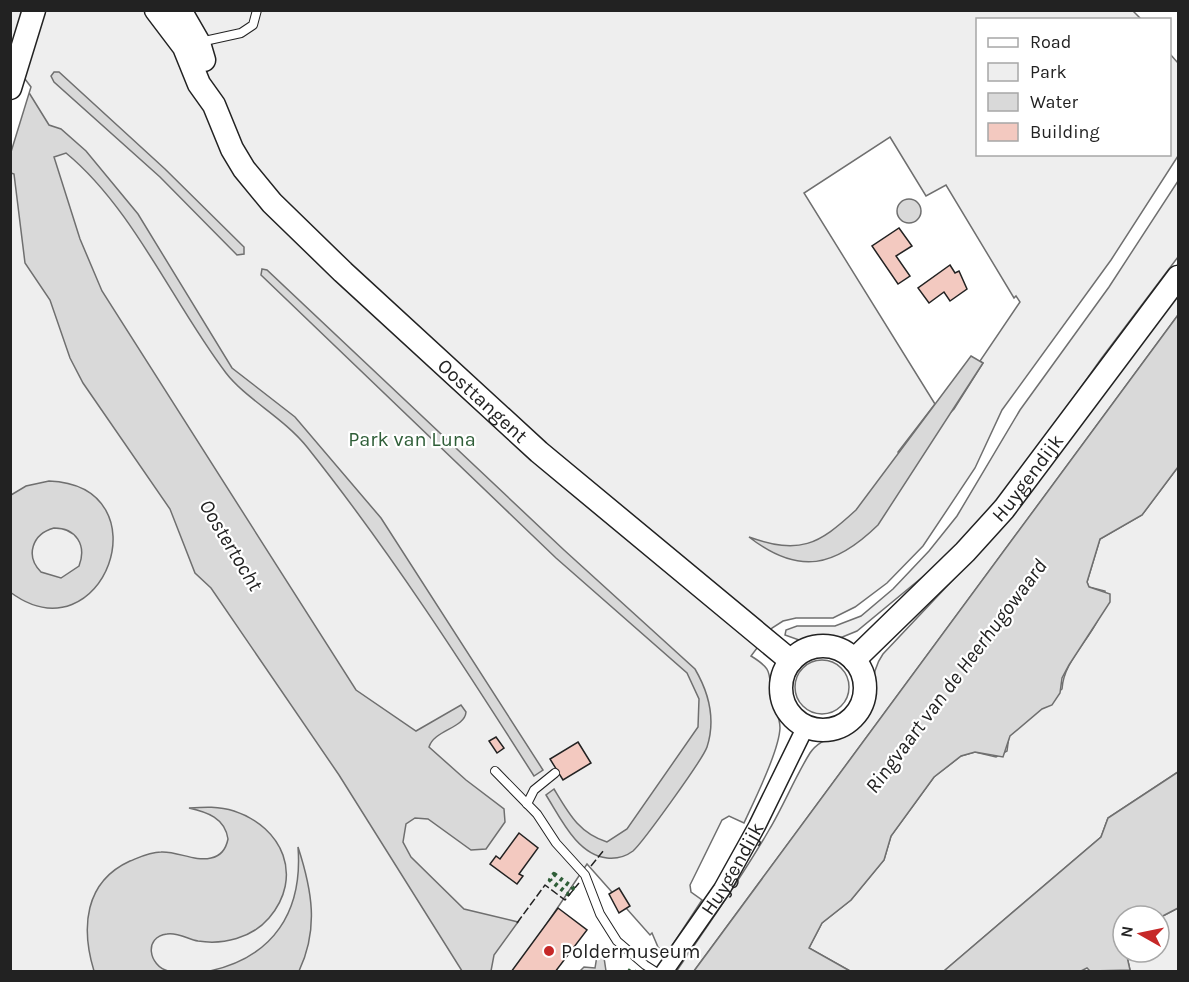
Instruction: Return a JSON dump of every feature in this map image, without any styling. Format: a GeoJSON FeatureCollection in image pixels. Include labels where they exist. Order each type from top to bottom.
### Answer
{"type":"FeatureCollection","features":[{"type":"Feature","properties":{"kind":"main road","name":"Oosttangent"},"geometry":{"type":"LineString","coordinates":[[156,10],[178,37],[199,84],[214,105],[232,149],[244,169],[272,203],[343,272],[539,452],[791,661]]}},
{"type":"Feature","properties":{"kind":"main road","name":"Oosttangent"},"geometry":{"type":"LineString","coordinates":[[180,10],[199,43],[212,83],[214,105]]}},
{"type":"Feature","properties":{"kind":"main road"},"geometry":{"type":"LineString","coordinates":[[10,88],[36,15]]}},
{"type":"Feature","properties":{"kind":"main road","name":"Huygendijk"},"geometry":{"type":"LineString","coordinates":[[854,660],[965,552],[1004,509],[1179,278]]}},
{"type":"Feature","properties":{"kind":"main road"},"geometry":{"type":"LineString","coordinates":[[822,646],[834,647],[854,660],[864,682],[864,695],[856,712],[843,724],[831,729],[806,726],[789,712],[784,703],[782,681],[791,661],[800,653],[822,646]]}},
{"type":"Feature","properties":{"kind":"street","name":"Huygendijk"},"geometry":{"type":"LineString","coordinates":[[664,972],[722,889],[757,826],[806,726]]}},
{"type":"Feature","properties":{"kind":"lane"},"geometry":{"type":"LineString","coordinates":[[199,43],[241,33],[253,25],[258,12]]}},
{"type":"Feature","properties":{"kind":"lane"},"geometry":{"type":"LineString","coordinates":[[495,771],[537,814],[556,843],[585,875],[600,914],[617,941],[656,972]]}},
{"type":"Feature","properties":{"kind":"lane"},"geometry":{"type":"LineString","coordinates":[[527,804],[534,790],[555,773]]}},
{"type":"Feature","properties":{"kind":"green space","name":"Park van Luna"},"geometry":{"type":"Polygon","coordinates":[[[10,11],[1133,11],[1140,18],[976,18],[976,156],[1171,156],[1171,55],[1178,63],[1178,156],[1111,260],[1002,410],[975,468],[923,546],[887,583],[855,607],[833,618],[796,618],[783,621],[772,628],[751,656],[769,673],[772,697],[780,724],[779,738],[744,823],[729,816],[722,820],[690,885],[691,892],[702,900],[666,955],[658,947],[652,933],[650,935],[587,864],[515,971],[11,971],[10,11]],[[890,137],[804,193],[935,404],[898,452],[902,459],[954,409],[983,363],[980,361],[1020,302],[1016,296],[1014,298],[946,185],[926,196],[890,137]]]}},
{"type":"Feature","properties":{"kind":"green space"},"geometry":{"type":"Polygon","coordinates":[[[1178,181],[1178,257],[1101,359],[1010,487],[971,531],[931,570],[857,631],[840,638],[799,640],[785,635],[786,630],[797,626],[835,626],[861,616],[893,589],[929,551],[957,516],[1020,410],[1109,287],[1178,181]]]}},
{"type":"Feature","properties":{"kind":"green space"},"geometry":{"type":"Polygon","coordinates":[[[1178,290],[1178,315],[694,971],[676,972],[758,848],[810,753],[822,742],[844,732],[858,722],[868,707],[875,669],[883,654],[983,548],[1178,290]]]}},
{"type":"Feature","properties":{"kind":"green space"},"geometry":{"type":"Polygon","coordinates":[[[1178,467],[1178,772],[1108,818],[1101,837],[944,971],[850,971],[809,948],[822,923],[851,900],[884,860],[891,836],[934,777],[961,756],[975,752],[996,757],[1007,751],[1009,736],[1062,689],[1064,676],[1070,664],[1099,618],[1104,605],[1105,591],[1089,587],[1087,582],[1100,539],[1142,515],[1178,467]]]}},
{"type":"Feature","properties":{"kind":"green space"},"geometry":{"type":"Polygon","coordinates":[[[822,660],[832,662],[841,668],[847,677],[849,687],[847,697],[841,706],[832,712],[822,714],[812,712],[803,706],[797,697],[795,687],[797,677],[803,668],[812,662],[822,660]]]}},
{"type":"Feature","properties":{"kind":"green space"},"geometry":{"type":"Polygon","coordinates":[[[1178,908],[1178,971],[1123,972],[1130,970],[1129,964],[1171,964],[1171,912],[1178,908]]]}},
{"type":"Feature","properties":{"kind":"water","name":"Oostertocht"},"geometry":{"type":"Polygon","coordinates":[[[10,62],[49,125],[61,129],[86,151],[138,214],[232,368],[295,417],[381,518],[543,770],[534,776],[396,567],[307,447],[226,373],[152,258],[112,201],[90,175],[66,153],[54,157],[80,239],[102,291],[356,690],[416,731],[461,705],[466,712],[460,722],[432,741],[429,747],[466,780],[504,809],[505,822],[486,849],[471,850],[428,819],[415,818],[406,824],[403,842],[411,857],[464,909],[518,922],[494,955],[491,971],[462,971],[339,775],[211,588],[195,573],[170,509],[83,383],[70,358],[50,300],[25,263],[14,174],[11,173],[10,62]]]}},
{"type":"Feature","properties":{"kind":"water"},"geometry":{"type":"Polygon","coordinates":[[[54,72],[59,72],[165,169],[244,247],[244,254],[237,255],[160,177],[54,82],[51,76],[54,72]]]}},
{"type":"Feature","properties":{"kind":"water"},"geometry":{"type":"Polygon","coordinates":[[[909,199],[918,202],[921,211],[918,220],[909,223],[900,220],[897,211],[900,202],[909,199]]]}},
{"type":"Feature","properties":{"kind":"water"},"geometry":{"type":"Polygon","coordinates":[[[262,269],[267,270],[564,550],[695,669],[710,706],[711,726],[707,747],[672,800],[630,853],[621,857],[607,858],[587,850],[570,834],[546,795],[554,789],[576,822],[597,838],[607,842],[627,829],[698,727],[699,699],[687,673],[556,558],[261,275],[262,269]]]}},
{"type":"Feature","properties":{"kind":"water","name":"Ringvaart van de Heerhugowaard"},"geometry":{"type":"Polygon","coordinates":[[[1178,315],[1178,467],[1142,515],[1100,539],[1087,582],[1089,587],[1110,594],[1110,602],[1069,665],[1062,678],[1060,693],[1052,705],[1042,709],[1010,736],[1003,757],[975,752],[961,756],[934,777],[891,836],[884,860],[851,900],[822,923],[809,948],[850,971],[694,971],[1178,315]]]}},
{"type":"Feature","properties":{"kind":"water"},"geometry":{"type":"Polygon","coordinates":[[[971,356],[983,363],[878,525],[862,539],[831,558],[800,561],[767,549],[749,537],[795,546],[819,539],[843,522],[856,510],[971,356]]]}},
{"type":"Feature","properties":{"kind":"water"},"geometry":{"type":"Polygon","coordinates":[[[49,481],[85,490],[106,510],[113,537],[109,564],[94,589],[72,604],[43,607],[10,592],[11,495],[26,486],[49,481]],[[54,528],[40,535],[33,546],[32,553],[36,566],[41,572],[61,578],[79,566],[82,551],[74,534],[54,528]]]}},
{"type":"Feature","properties":{"kind":"water"},"geometry":{"type":"Polygon","coordinates":[[[1178,772],[1178,908],[1171,912],[1171,904],[1111,904],[1111,964],[1129,964],[1130,970],[1090,971],[1087,968],[1079,972],[944,971],[1101,837],[1108,818],[1178,772]]]}},
{"type":"Feature","properties":{"kind":"water"},"geometry":{"type":"Polygon","coordinates":[[[189,808],[228,809],[251,819],[265,829],[276,841],[283,855],[286,870],[285,886],[280,902],[269,918],[254,931],[227,941],[198,941],[175,934],[159,936],[154,940],[151,952],[156,964],[168,971],[94,971],[88,939],[88,923],[95,894],[103,881],[115,870],[145,855],[167,852],[205,859],[218,856],[224,849],[228,839],[219,821],[208,814],[189,808]]]}},
{"type":"Feature","properties":{"kind":"water"},"geometry":{"type":"Polygon","coordinates":[[[298,847],[307,879],[311,909],[309,940],[299,971],[210,971],[251,955],[267,943],[280,928],[295,892],[298,847]]]}},
{"type":"Feature","properties":{"kind":"water"},"geometry":{"type":"Polygon","coordinates":[[[598,950],[603,951],[606,971],[580,971],[584,967],[595,968],[598,950]]]}},
{"type":"Feature","properties":{"kind":"pier"},"geometry":{"type":"Polygon","coordinates":[[[10,59],[31,87],[11,152],[10,59]]]}},
{"type":"Feature","properties":{"kind":"building"},"geometry":{"type":"Polygon","coordinates":[[[899,228],[912,246],[896,256],[910,276],[898,284],[872,246],[899,228]]]}},
{"type":"Feature","properties":{"kind":"building"},"geometry":{"type":"Polygon","coordinates":[[[950,265],[955,273],[959,271],[967,289],[950,301],[944,292],[929,303],[918,288],[950,265]]]}},
{"type":"Feature","properties":{"kind":"building"},"geometry":{"type":"Polygon","coordinates":[[[496,737],[504,748],[497,753],[489,741],[496,737]]]}},
{"type":"Feature","properties":{"kind":"building"},"geometry":{"type":"Polygon","coordinates":[[[578,742],[591,763],[563,780],[550,759],[578,742]]]}},
{"type":"Feature","properties":{"kind":"building"},"geometry":{"type":"Polygon","coordinates":[[[519,833],[538,848],[519,874],[523,876],[517,884],[490,864],[496,856],[500,859],[519,833]]]}},
{"type":"Feature","properties":{"kind":"building"},"geometry":{"type":"Polygon","coordinates":[[[619,888],[630,906],[619,913],[609,894],[619,888]]]}},
{"type":"Feature","properties":{"kind":"building","name":"Poldermuseum"},"geometry":{"type":"Polygon","coordinates":[[[558,908],[587,930],[555,972],[511,972],[558,908]]]}},
{"type":"Feature","properties":{"kind":"hedge"},"geometry":{"type":"LineString","coordinates":[[554,874],[573,888],[568,894],[550,880],[554,874]]}},
{"type":"Feature","properties":{"kind":"hedge"},"geometry":{"type":"LineString","coordinates":[[629,972],[631,969],[635,972]]}},
{"type":"Feature","properties":{"kind":"fence"},"geometry":{"type":"LineString","coordinates":[[591,866],[604,850]]}},
{"type":"Feature","properties":{"kind":"fence"},"geometry":{"type":"LineString","coordinates":[[517,923],[545,885],[565,900],[579,883]]}},
{"type":"Feature","properties":{"kind":"place","name":"Poldermuseum"},"geometry":{"type":"Point","coordinates":[549,951]}}]}
